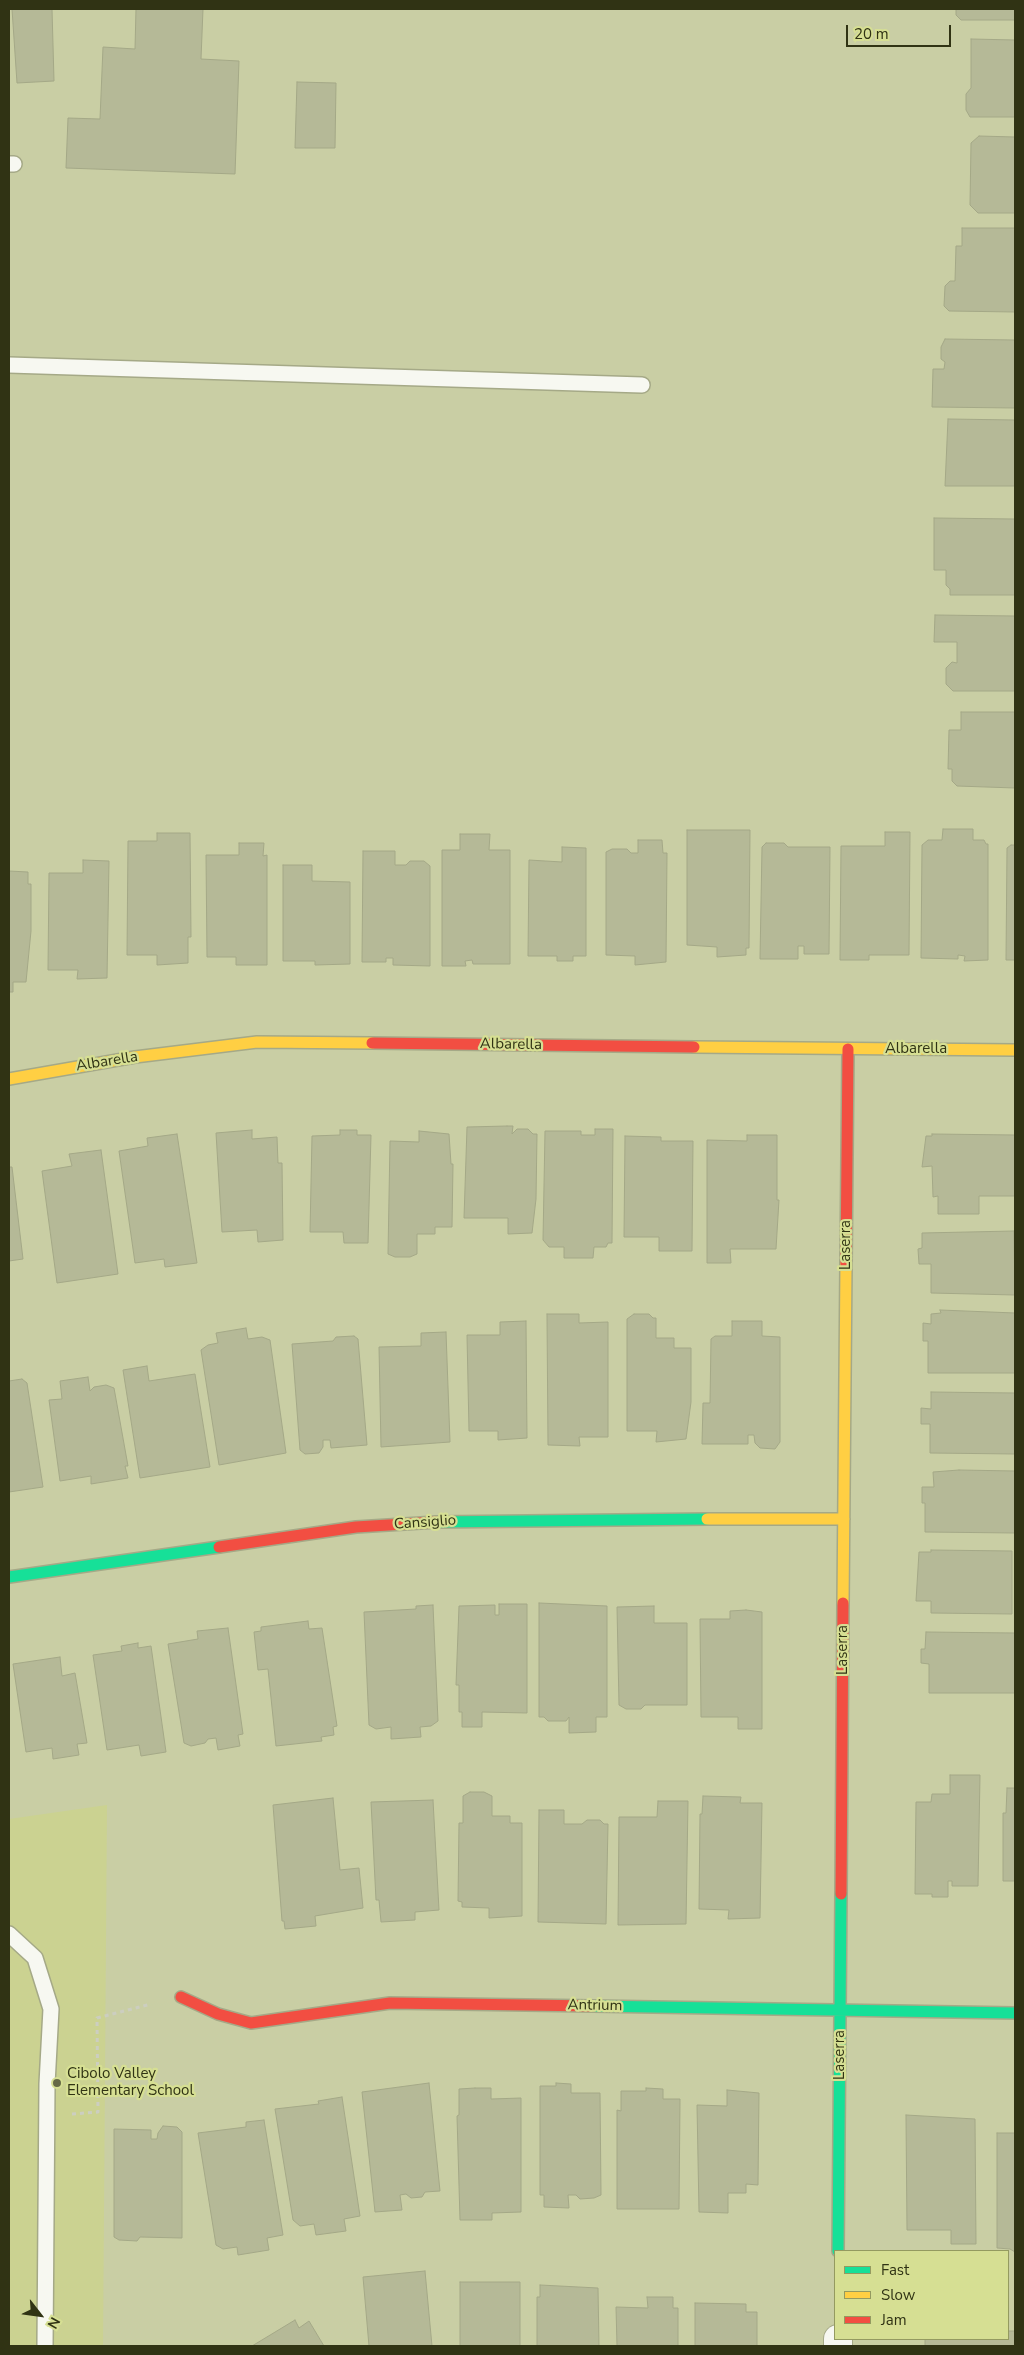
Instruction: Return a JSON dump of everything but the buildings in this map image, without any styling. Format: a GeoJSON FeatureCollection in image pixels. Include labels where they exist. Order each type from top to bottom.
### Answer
{"type":"FeatureCollection","features":[{"type":"Feature","properties":{"kind":"street","name":"Albarella"},"geometry":{"type":"LineString","coordinates":[[9,1079],[135,1057],[257,1042],[1015,1050]]}},
{"type":"Feature","properties":{"kind":"street","name":"Laserra"},"geometry":{"type":"LineString","coordinates":[[838,2250],[848,1049]]}},
{"type":"Feature","properties":{"kind":"street","name":"Cansiglio"},"geometry":{"type":"LineString","coordinates":[[9,1577],[356,1527],[466,1520],[844,1519]]}},
{"type":"Feature","properties":{"kind":"street","name":"Antrium"},"geometry":{"type":"LineString","coordinates":[[181,1997],[218,2014],[251,2023],[390,2003],[1014,2013]]}},
{"type":"Feature","properties":{"kind":"lane"},"geometry":{"type":"LineString","coordinates":[[9,365],[642,385]]}},
{"type":"Feature","properties":{"kind":"lane"},"geometry":{"type":"LineString","coordinates":[[9,1934],[35,1958],[51,2009],[47,2117],[45,2346]]}},
{"type":"Feature","properties":{"kind":"path"},"geometry":{"type":"LineString","coordinates":[[47,2117],[98,2112],[96,2018],[181,1997]]}},
{"type":"Feature","properties":{"kind":"shaded area","name":"Cibolo Valley Elementary School"},"geometry":{"type":"Polygon","coordinates":[[[107,1805],[103,2346],[9,2346],[9,1819],[107,1805]]]}},
{"type":"Feature","properties":{"kind":"traffic: fast"},"geometry":{"type":"LineString","coordinates":[[437,1522],[707,1519]]}},
{"type":"Feature","properties":{"kind":"traffic: fast"},"geometry":{"type":"LineString","coordinates":[[9,1577],[219,1547]]}},
{"type":"Feature","properties":{"kind":"traffic: fast"},"geometry":{"type":"LineString","coordinates":[[838,2250],[841,1894]]}},
{"type":"Feature","properties":{"kind":"traffic: fast"},"geometry":{"type":"LineString","coordinates":[[593,2006],[1015,2013]]}},
{"type":"Feature","properties":{"kind":"traffic: slow"},"geometry":{"type":"LineString","coordinates":[[9,1079],[135,1057],[257,1042],[372,1043]]}},
{"type":"Feature","properties":{"kind":"traffic: slow"},"geometry":{"type":"LineString","coordinates":[[694,1047],[1015,1050]]}},
{"type":"Feature","properties":{"kind":"traffic: slow"},"geometry":{"type":"LineString","coordinates":[[843,1603],[846,1264]]}},
{"type":"Feature","properties":{"kind":"traffic: slow"},"geometry":{"type":"LineString","coordinates":[[707,1519],[844,1519]]}},
{"type":"Feature","properties":{"kind":"traffic: jam"},"geometry":{"type":"LineString","coordinates":[[372,1043],[694,1047]]}},
{"type":"Feature","properties":{"kind":"traffic: jam"},"geometry":{"type":"LineString","coordinates":[[846,1264],[848,1049]]}},
{"type":"Feature","properties":{"kind":"traffic: jam"},"geometry":{"type":"LineString","coordinates":[[219,1547],[356,1527],[437,1522]]}},
{"type":"Feature","properties":{"kind":"traffic: jam"},"geometry":{"type":"LineString","coordinates":[[841,1894],[843,1603]]}},
{"type":"Feature","properties":{"kind":"traffic: jam"},"geometry":{"type":"LineString","coordinates":[[181,1997],[218,2014],[251,2023],[390,2003],[593,2006]]}},
{"type":"Feature","properties":{"kind":"place","name":"Cibolo Valley Elementary School"},"geometry":{"type":"Point","coordinates":[57,2083]}}]}
